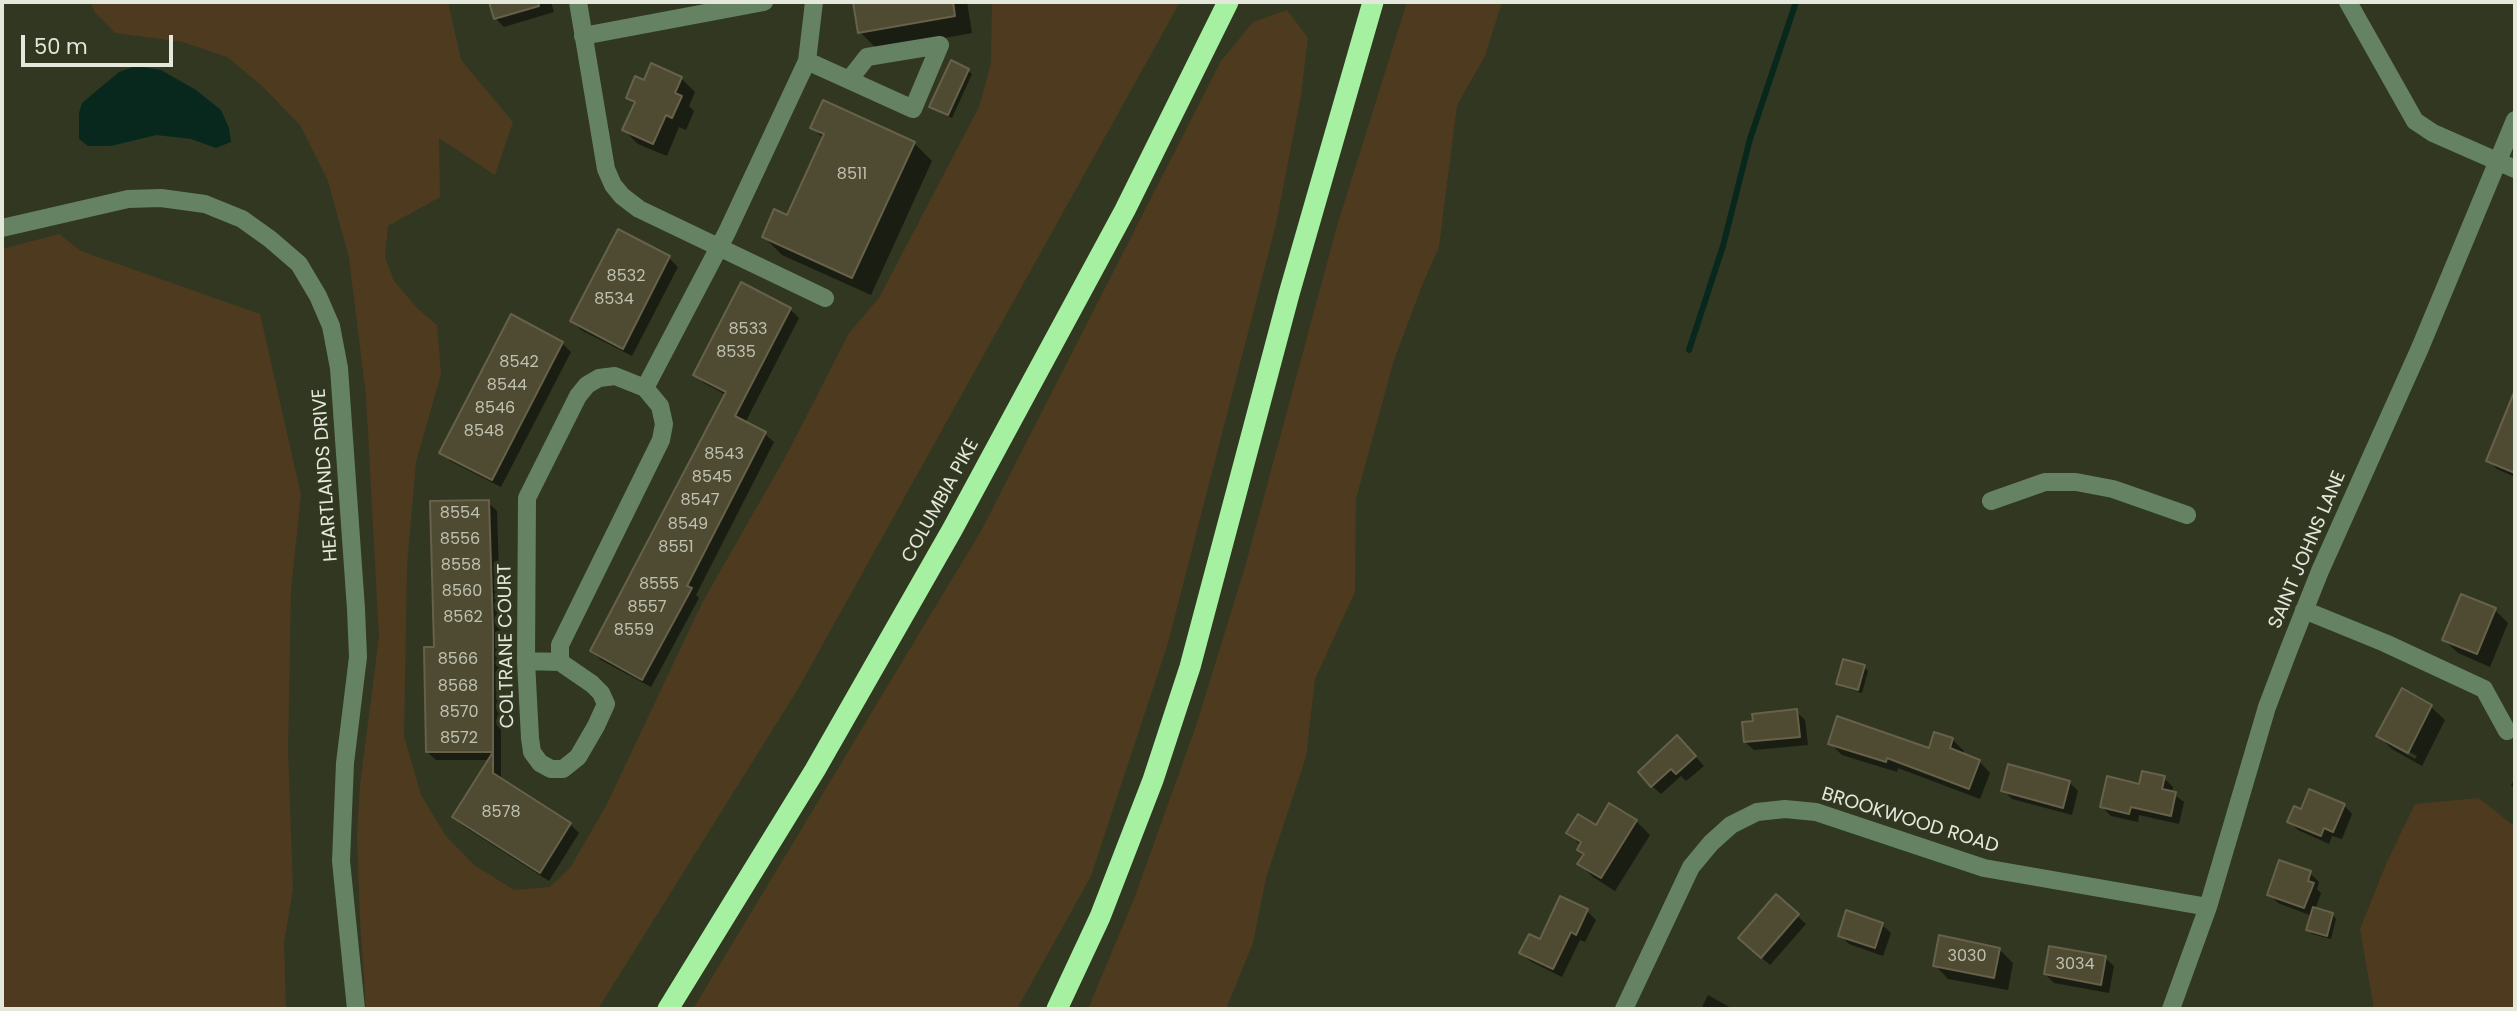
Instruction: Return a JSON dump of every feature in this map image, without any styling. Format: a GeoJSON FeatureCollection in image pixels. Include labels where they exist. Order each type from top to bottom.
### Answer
{"type":"FeatureCollection","features":[{"type":"Feature","properties":{"kind":"highway","name":"COLUMBIA PIKE"},"geometry":{"type":"LineString","coordinates":[[668,1009],[815,770],[952,530],[1125,210],[1228,2]]}},
{"type":"Feature","properties":{"kind":"highway"},"geometry":{"type":"LineString","coordinates":[[1067,1009],[1153,780],[1190,667],[1289,294],[1373,2]]}},
{"type":"Feature","properties":{"kind":"highway"},"geometry":{"type":"LineString","coordinates":[[1056,1009],[1100,917]]}},
{"type":"Feature","properties":{"kind":"street"},"geometry":{"type":"LineString","coordinates":[[578,2],[606,169],[613,185],[622,196],[639,209],[825,298]]}},
{"type":"Feature","properties":{"kind":"street"},"geometry":{"type":"LineString","coordinates":[[583,36],[764,2]]}},
{"type":"Feature","properties":{"kind":"street"},"geometry":{"type":"LineString","coordinates":[[526,661],[560,662],[560,645],[566,629],[661,440],[664,424],[660,406],[645,388],[719,247],[807,61],[814,2]]}},
{"type":"Feature","properties":{"kind":"street"},"geometry":{"type":"LineString","coordinates":[[2348,2],[2415,121],[2433,133],[2515,169]]}},
{"type":"Feature","properties":{"kind":"street"},"geometry":{"type":"LineString","coordinates":[[807,61],[913,109],[940,45],[867,57],[849,80]]}},
{"type":"Feature","properties":{"kind":"street","name":"SAINT JOHNS LANE"},"geometry":{"type":"LineString","coordinates":[[2171,1009],[2208,907],[2267,707],[2304,610],[2420,348],[2515,120]]}},
{"type":"Feature","properties":{"kind":"street","name":"HEARTLANDS DRIVE"},"geometry":{"type":"LineString","coordinates":[[2,228],[128,199],[161,198],[205,204],[242,219],[270,239],[299,264],[318,296],[331,326],[339,368],[356,609],[358,657],[345,763],[341,860],[356,1009]]}},
{"type":"Feature","properties":{"kind":"street","name":"COLTRANE COURT"},"geometry":{"type":"LineString","coordinates":[[560,662],[592,684],[601,693],[606,704],[578,757],[563,769],[540,763],[532,752],[526,661],[527,498],[578,396],[587,385],[599,378],[615,376],[645,388]]}},
{"type":"Feature","properties":{"kind":"street"},"geometry":{"type":"LineString","coordinates":[[1991,501],[2045,482],[2076,482],[2113,489],[2187,515]]}},
{"type":"Feature","properties":{"kind":"street"},"geometry":{"type":"LineString","coordinates":[[2304,610],[2385,643],[2484,689],[2507,731]]}},
{"type":"Feature","properties":{"kind":"street","name":"BROOKWOOD ROAD"},"geometry":{"type":"LineString","coordinates":[[1624,1009],[1691,867],[1731,825],[1757,812],[1785,808],[1816,812],[1983,868],[2208,907]]}},
{"type":"Feature","properties":{"kind":"shaded area"},"geometry":{"type":"Polygon","coordinates":[[[90,2],[448,2],[461,60],[513,122],[495,175],[439,138],[440,197],[388,226],[385,257],[394,281],[417,308],[437,325],[441,374],[416,462],[407,566],[404,736],[421,795],[446,836],[474,865],[514,890],[550,887],[570,868],[606,806],[702,603],[786,456],[849,333],[879,298],[979,107],[991,63],[992,2],[1180,2],[798,689],[598,1009],[366,1009],[357,834],[360,785],[379,637],[366,396],[349,258],[328,181],[300,125],[262,86],[227,57],[183,42],[115,33],[95,12],[90,2]]]}},
{"type":"Feature","properties":{"kind":"shaded area"},"geometry":{"type":"Polygon","coordinates":[[[1407,2],[1502,2],[1485,56],[1457,105],[1439,247],[1394,360],[1356,499],[1355,592],[1315,679],[1306,757],[1266,878],[1253,943],[1226,1009],[1088,1009],[1134,899],[1196,726],[1245,567],[1337,226],[1407,2]]]}},
{"type":"Feature","properties":{"kind":"shaded area"},"geometry":{"type":"Polygon","coordinates":[[[1287,10],[1308,38],[1301,96],[1276,224],[1168,643],[1091,876],[1017,1009],[693,1009],[981,531],[1221,61],[1253,22],[1287,10]]]}},
{"type":"Feature","properties":{"kind":"shaded area"},"geometry":{"type":"Polygon","coordinates":[[[136,66],[161,70],[196,90],[221,110],[229,128],[231,142],[216,148],[191,139],[156,135],[111,146],[88,146],[79,139],[79,113],[82,103],[119,72],[136,66]]]}},
{"type":"Feature","properties":{"kind":"shaded area"},"geometry":{"type":"Polygon","coordinates":[[[59,234],[81,251],[260,314],[301,495],[291,590],[288,750],[293,889],[284,943],[286,1009],[2,1009],[2,249],[59,234]]]}},
{"type":"Feature","properties":{"kind":"shaded area"},"geometry":{"type":"Polygon","coordinates":[[[2479,798],[2515,827],[2515,1009],[2374,1009],[2360,929],[2386,864],[2415,804],[2479,798]]]}},
{"type":"Feature","properties":{"kind":"building"},"geometry":{"type":"Polygon","coordinates":[[[489,2],[538,2],[539,6],[494,19],[489,2]]]}},
{"type":"Feature","properties":{"kind":"building"},"geometry":{"type":"Polygon","coordinates":[[[853,2],[953,2],[955,16],[858,33],[853,2]]]}},
{"type":"Feature","properties":{"kind":"building"},"geometry":{"type":"Polygon","coordinates":[[[951,60],[969,69],[948,115],[929,107],[951,60]]]}},
{"type":"Feature","properties":{"kind":"building"},"geometry":{"type":"Polygon","coordinates":[[[651,63],[682,77],[675,93],[682,96],[672,118],[666,115],[653,144],[622,130],[635,102],[626,98],[635,76],[644,80],[651,63]]]}},
{"type":"Feature","properties":{"kind":"building"},"geometry":{"type":"Polygon","coordinates":[[[823,100],[915,142],[852,278],[762,237],[774,209],[787,215],[824,134],[810,128],[823,100]]]}},
{"type":"Feature","properties":{"kind":"building"},"geometry":{"type":"Polygon","coordinates":[[[618,229],[670,256],[623,349],[570,321],[618,229]]]}},
{"type":"Feature","properties":{"kind":"building"},"geometry":{"type":"Polygon","coordinates":[[[741,282],[791,308],[735,416],[766,432],[687,586],[692,588],[642,680],[590,651],[726,392],[693,375],[741,282]]]}},
{"type":"Feature","properties":{"kind":"building"},"geometry":{"type":"Polygon","coordinates":[[[511,314],[563,342],[492,480],[439,453],[511,314]]]}},
{"type":"Feature","properties":{"kind":"building"},"geometry":{"type":"Polygon","coordinates":[[[2515,390],[2515,473],[2486,461],[2515,390]]]}},
{"type":"Feature","properties":{"kind":"building"},"geometry":{"type":"Polygon","coordinates":[[[489,500],[493,752],[426,752],[424,647],[434,647],[430,501],[489,500]]]}},
{"type":"Feature","properties":{"kind":"building"},"geometry":{"type":"Polygon","coordinates":[[[2461,594],[2496,608],[2477,654],[2442,640],[2461,594]]]}},
{"type":"Feature","properties":{"kind":"building"},"geometry":{"type":"Polygon","coordinates":[[[1843,659],[1865,665],[1858,690],[1836,684],[1843,659]]]}},
{"type":"Feature","properties":{"kind":"building"},"geometry":{"type":"Polygon","coordinates":[[[2402,688],[2432,705],[2408,753],[2376,736],[2402,688]]]}},
{"type":"Feature","properties":{"kind":"building"},"geometry":{"type":"Polygon","coordinates":[[[1797,709],[1800,737],[1744,742],[1742,722],[1753,721],[1752,714],[1797,709]]]}},
{"type":"Feature","properties":{"kind":"building"},"geometry":{"type":"Polygon","coordinates":[[[1837,716],[1929,748],[1934,732],[1953,738],[1950,748],[1980,760],[1969,789],[1887,758],[1886,762],[1828,744],[1837,716]]]}},
{"type":"Feature","properties":{"kind":"building"},"geometry":{"type":"Polygon","coordinates":[[[1677,735],[1696,756],[1676,774],[1671,769],[1651,787],[1638,772],[1677,735]]]}},
{"type":"Feature","properties":{"kind":"building"},"geometry":{"type":"Polygon","coordinates":[[[493,752],[493,773],[571,823],[540,873],[452,817],[493,752]]]}},
{"type":"Feature","properties":{"kind":"building"},"geometry":{"type":"Polygon","coordinates":[[[2008,764],[2070,781],[2063,808],[2001,791],[2008,764]]]}},
{"type":"Feature","properties":{"kind":"building"},"geometry":{"type":"Polygon","coordinates":[[[2142,771],[2165,776],[2162,789],[2176,792],[2171,816],[2131,807],[2129,814],[2100,807],[2107,776],[2139,784],[2142,771]]]}},
{"type":"Feature","properties":{"kind":"building"},"geometry":{"type":"Polygon","coordinates":[[[2309,789],[2345,804],[2333,832],[2324,828],[2321,836],[2287,822],[2294,806],[2301,809],[2309,789]]]}},
{"type":"Feature","properties":{"kind":"building"},"geometry":{"type":"Polygon","coordinates":[[[1609,803],[1637,820],[1601,878],[1577,864],[1584,854],[1577,850],[1581,842],[1566,833],[1578,814],[1596,825],[1609,803]]]}},
{"type":"Feature","properties":{"kind":"building"},"geometry":{"type":"Polygon","coordinates":[[[2279,860],[2311,871],[2308,881],[2314,883],[2304,908],[2267,895],[2279,860]]]}},
{"type":"Feature","properties":{"kind":"building"},"geometry":{"type":"Polygon","coordinates":[[[1776,894],[1799,914],[1761,958],[1738,938],[1776,894]]]}},
{"type":"Feature","properties":{"kind":"building"},"geometry":{"type":"Polygon","coordinates":[[[1560,896],[1588,909],[1576,935],[1571,932],[1553,969],[1519,953],[1529,934],[1540,939],[1560,896]]]}},
{"type":"Feature","properties":{"kind":"building"},"geometry":{"type":"Polygon","coordinates":[[[2313,907],[2333,913],[2327,936],[2306,930],[2313,907]]]}},
{"type":"Feature","properties":{"kind":"building"},"geometry":{"type":"Polygon","coordinates":[[[1846,910],[1883,923],[1875,948],[1838,936],[1846,910]]]}},
{"type":"Feature","properties":{"kind":"building"},"geometry":{"type":"Polygon","coordinates":[[[1939,935],[2000,948],[1994,978],[1933,966],[1939,935]]]}},
{"type":"Feature","properties":{"kind":"building"},"geometry":{"type":"Polygon","coordinates":[[[2049,946],[2106,956],[2101,985],[2044,974],[2049,946]]]}},
{"type":"Feature","properties":{"kind":"waterway"},"geometry":{"type":"LineString","coordinates":[[1689,350],[1723,246],[1750,139],[1796,2]]}}]}
